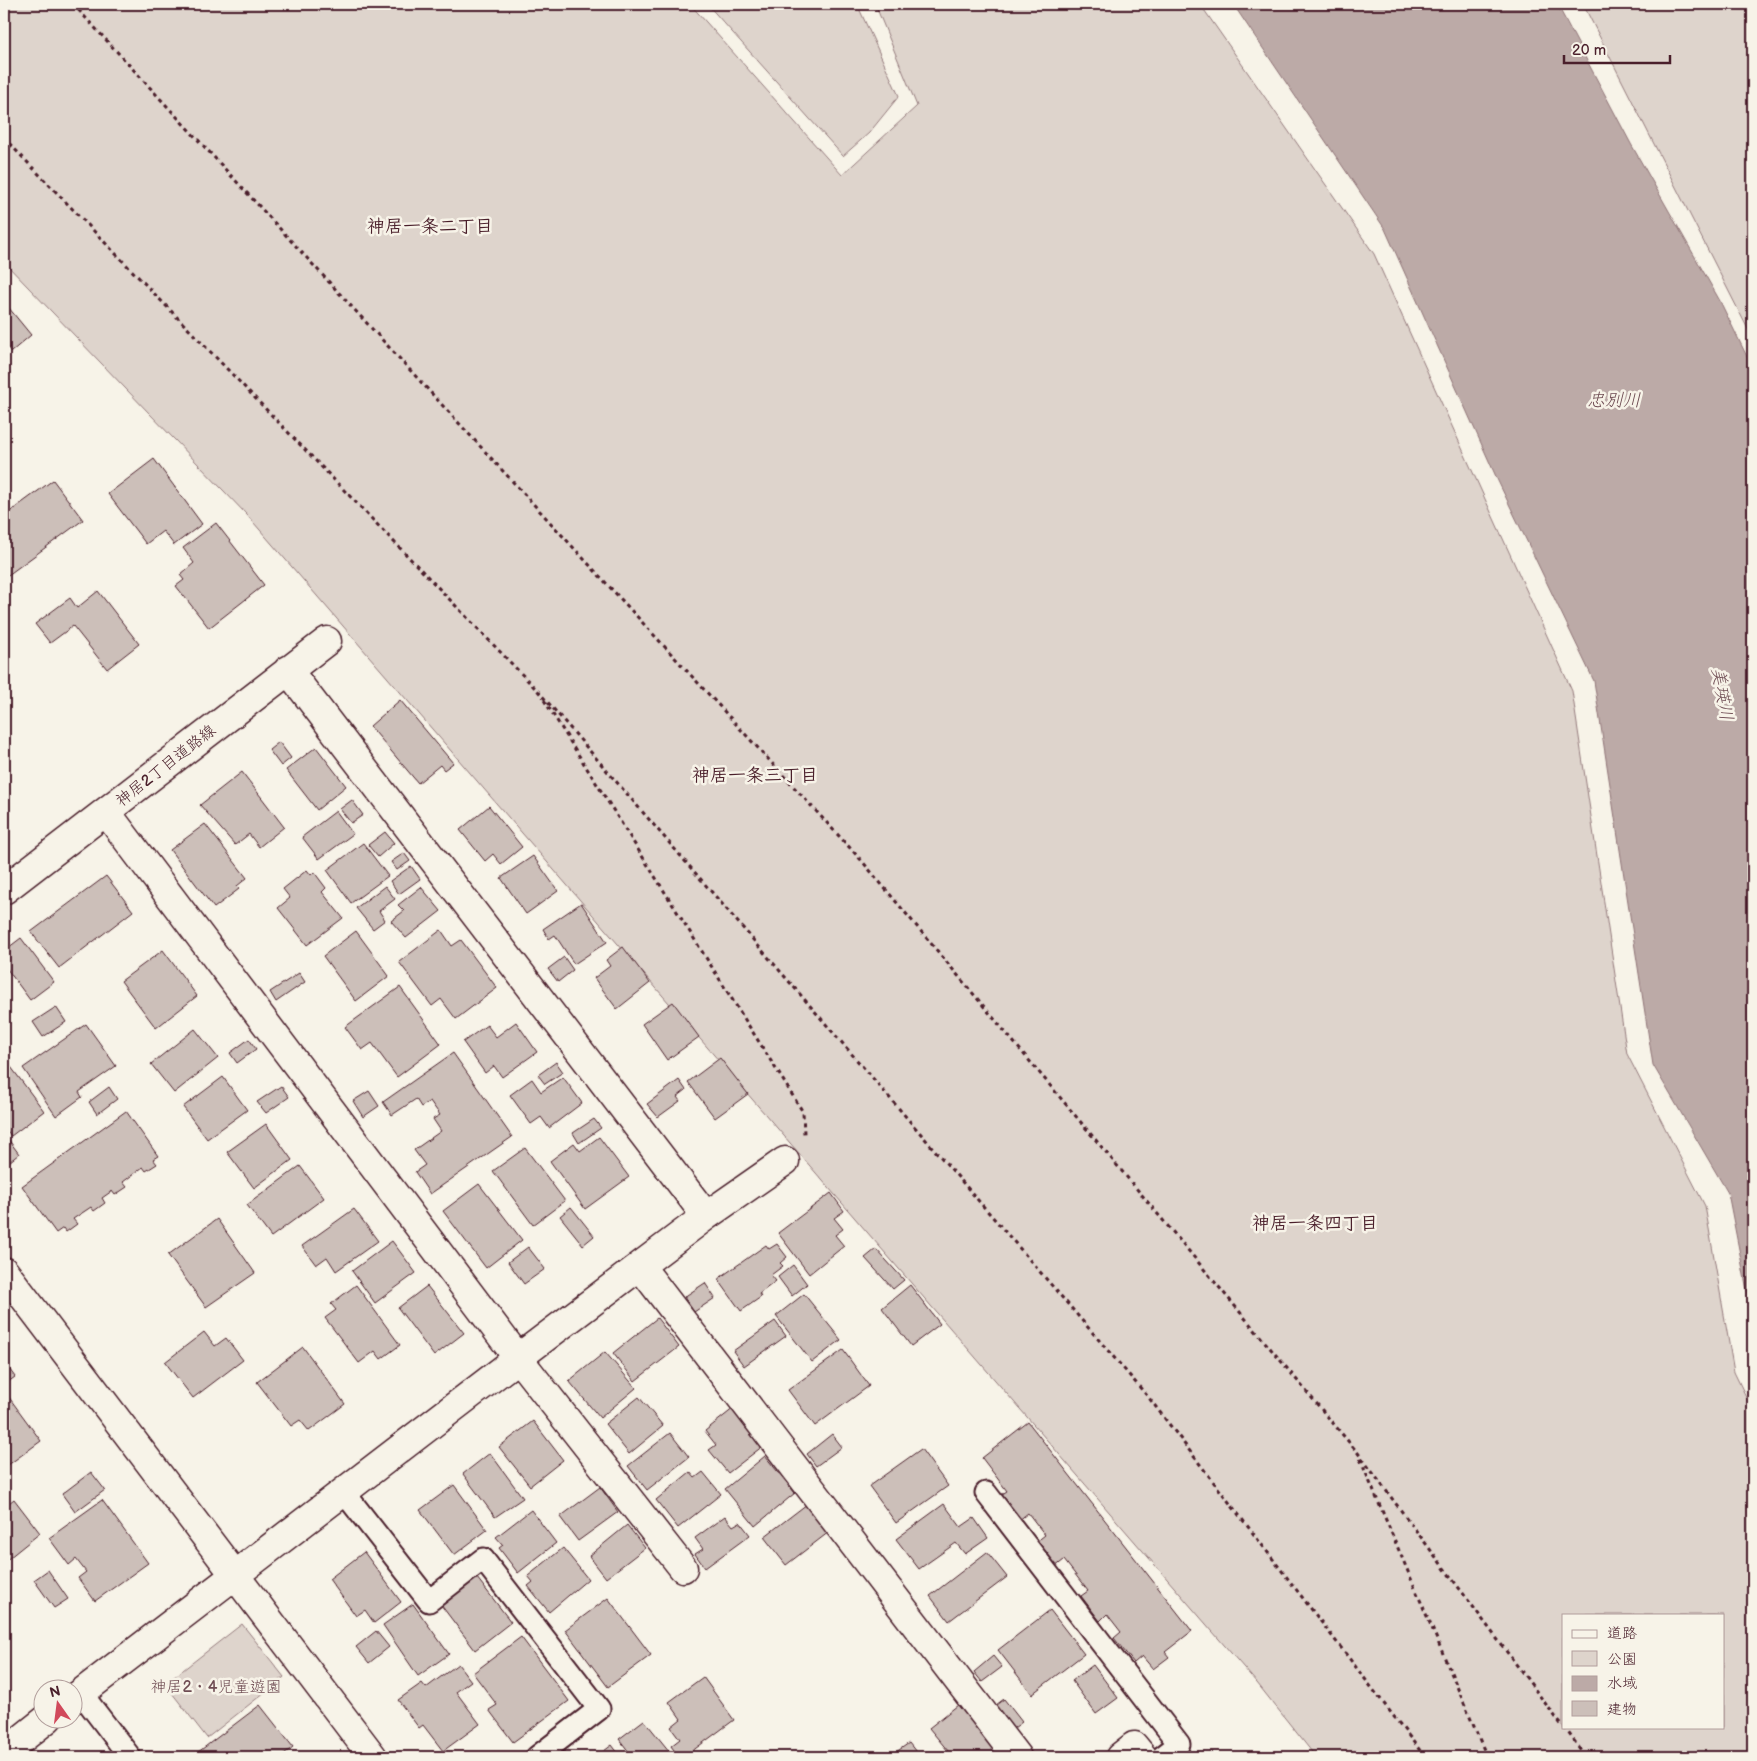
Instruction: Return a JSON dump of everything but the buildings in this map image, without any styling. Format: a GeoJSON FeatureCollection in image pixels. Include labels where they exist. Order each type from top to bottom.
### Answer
{"type":"FeatureCollection","features":[{"type":"Feature","properties":{"kind":"street","name":"神居2丁目道路線"},"geometry":{"type":"LineString","coordinates":[[4,890],[107,813],[327,641]]}},
{"type":"Feature","properties":{"kind":"street"},"geometry":{"type":"LineString","coordinates":[[288,670],[706,1216]]}},
{"type":"Feature","properties":{"kind":"street"},"geometry":{"type":"LineString","coordinates":[[107,813],[518,1358],[683,1568]]}},
{"type":"Feature","properties":{"kind":"street"},"geometry":{"type":"LineString","coordinates":[[82,1692],[518,1358],[706,1216],[785,1161]]}},
{"type":"Feature","properties":{"kind":"street"},"geometry":{"type":"LineString","coordinates":[[640,1266],[1017,1757]]}},
{"type":"Feature","properties":{"kind":"street"},"geometry":{"type":"LineString","coordinates":[[4,1271],[373,1757]]}},
{"type":"Feature","properties":{"kind":"street"},"geometry":{"type":"LineString","coordinates":[[4,1753],[35,1728]]}},
{"type":"Feature","properties":{"kind":"lane"},"geometry":{"type":"LineString","coordinates":[[343,1491],[429,1601],[483,1560],[599,1710],[537,1757]]}},
{"type":"Feature","properties":{"kind":"lane"},"geometry":{"type":"LineString","coordinates":[[986,1492],[1179,1744],[1162,1757]]}},
{"type":"Feature","properties":{"kind":"lane"},"geometry":{"type":"LineString","coordinates":[[82,1702],[130,1757]]}},
{"type":"Feature","properties":{"kind":"path"},"geometry":{"type":"LineString","coordinates":[[73,4],[862,861],[1358,1453],[1562,1724]]}},
{"type":"Feature","properties":{"kind":"path"},"geometry":{"type":"LineString","coordinates":[[4,138],[538,691],[1149,1398],[1425,1757]]}},
{"type":"Feature","properties":{"kind":"path"},"geometry":{"type":"LineString","coordinates":[[538,691],[803,1112],[804,1138],[785,1161]]}},
{"type":"Feature","properties":{"kind":"path"},"geometry":{"type":"LineString","coordinates":[[1358,1453],[1488,1757]]}},
{"type":"Feature","properties":{"kind":"path"},"geometry":{"type":"LineString","coordinates":[[1565,1728],[1586,1757]]}},
{"type":"Feature","properties":{"kind":"green space"},"geometry":{"type":"Polygon","coordinates":[[[4,4],[690,4],[842,175],[917,106],[875,4],[1200,4],[1374,254],[1572,691],[1627,1054],[1705,1206],[1734,1372],[1753,1411],[1753,1757],[1316,1757],[1257,1683],[247,515],[4,262],[4,4]]]}},
{"type":"Feature","properties":{"kind":"green space"},"geometry":{"type":"Polygon","coordinates":[[[707,4],[857,4],[899,96],[869,133],[843,156],[707,4]]]}},
{"type":"Feature","properties":{"kind":"green space"},"geometry":{"type":"Polygon","coordinates":[[[1583,4],[1753,4],[1753,339],[1583,4]]]}},
{"type":"Feature","properties":{"kind":"green space","name":"神居2・4児童遊園"},"geometry":{"type":"Polygon","coordinates":[[[242,1624],[284,1677],[207,1738],[165,1684],[242,1624]]]}},
{"type":"Feature","properties":{"kind":"water","name":"忠別川"},"geometry":{"type":"Polygon","coordinates":[[[1233,4],[1557,4],[1631,144],[1720,301],[1753,369],[1753,1321],[1728,1193],[1653,1065],[1594,681],[1498,481],[1385,229],[1233,4]]]}},
{"type":"Feature","properties":{"kind":"district","name":"神居一条二丁目"},"geometry":{"type":"Point","coordinates":[430,226]}},
{"type":"Feature","properties":{"kind":"district","name":"神居一条三丁目"},"geometry":{"type":"Point","coordinates":[755,775]}},
{"type":"Feature","properties":{"kind":"district","name":"神居一条四丁目"},"geometry":{"type":"Point","coordinates":[1315,1223]}},
{"type":"Feature","properties":{"kind":"water label","name":"美瑛川"},"geometry":{"type":"Point","coordinates":[1722,694]}}]}
